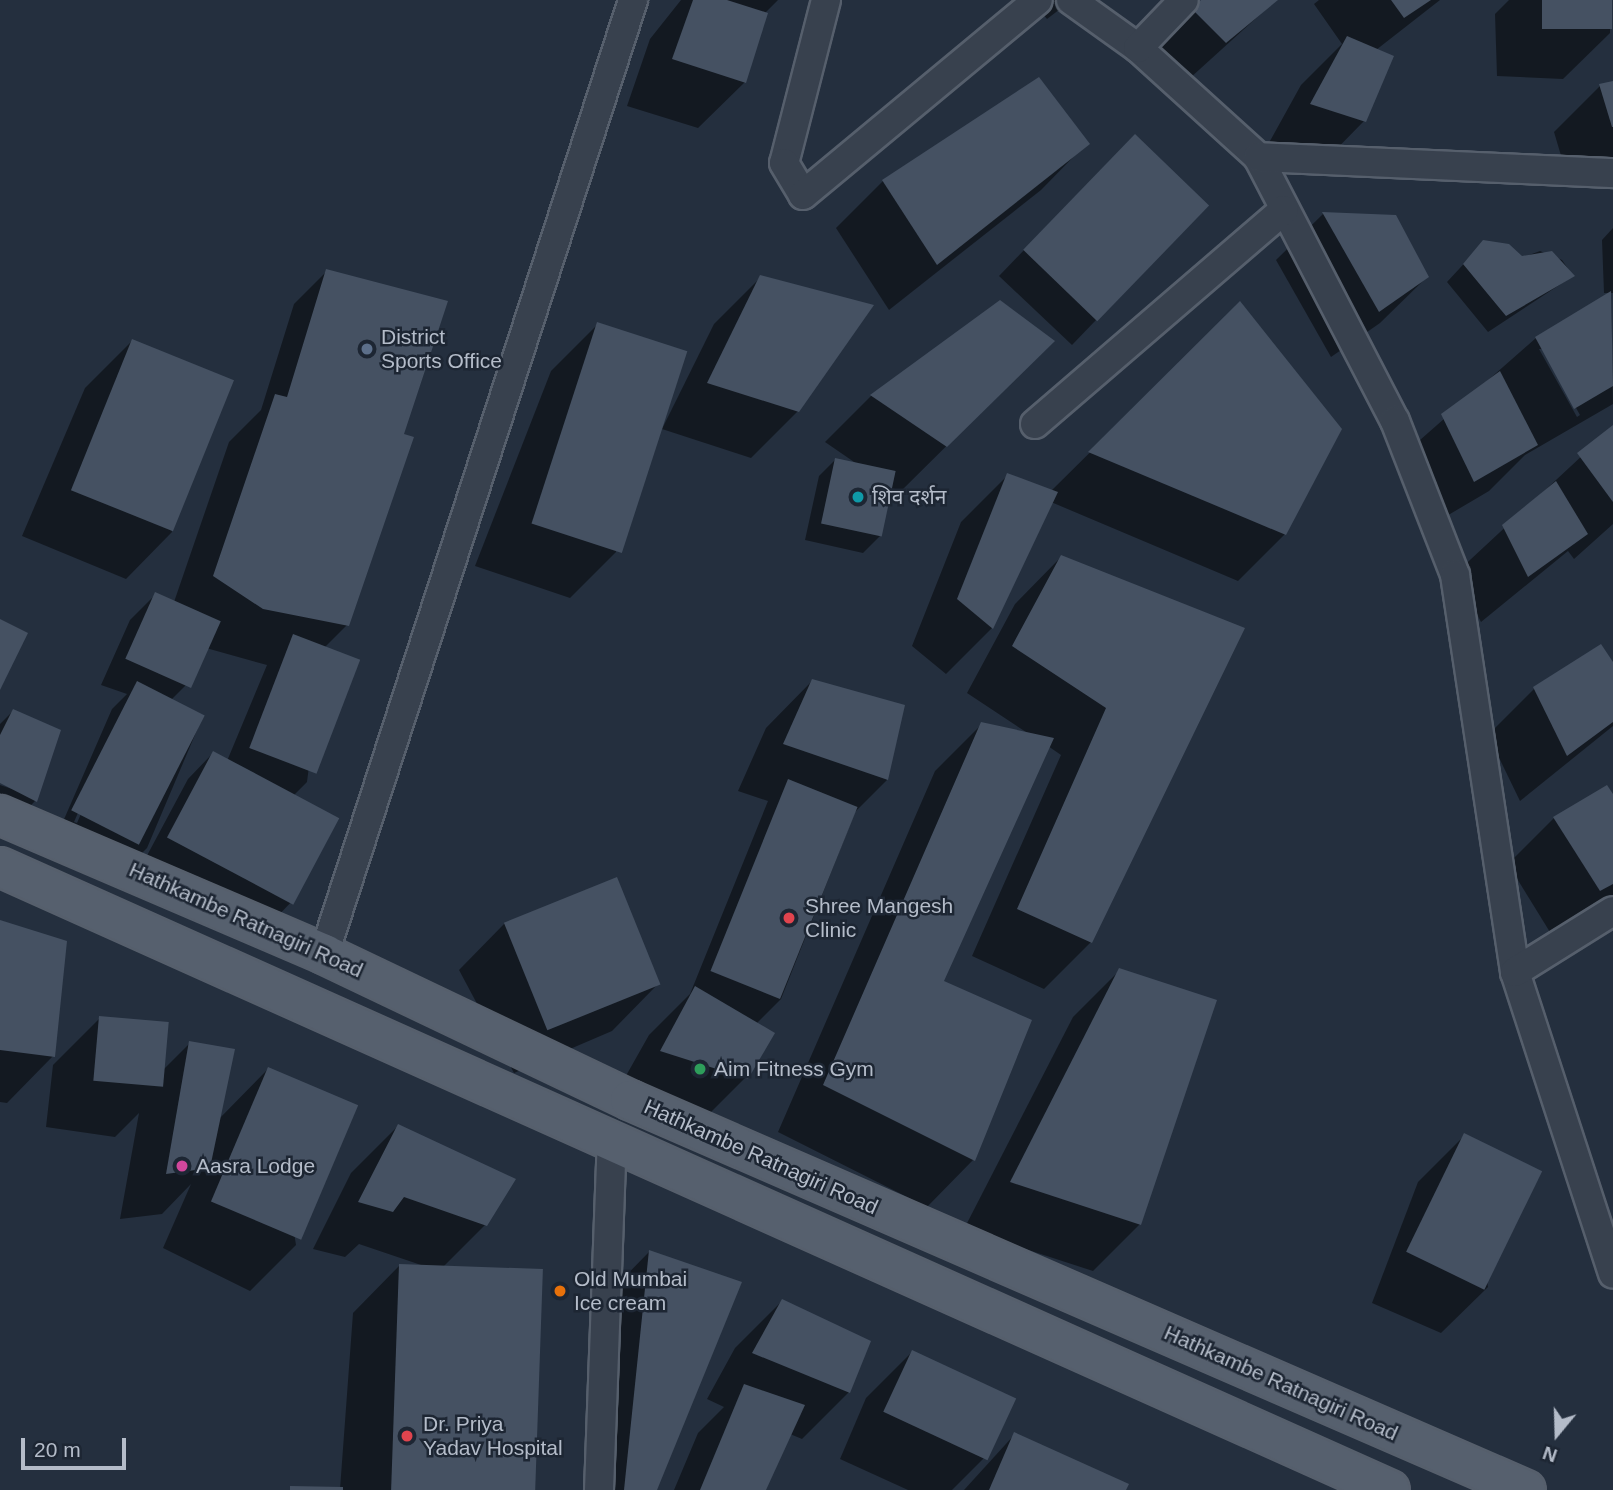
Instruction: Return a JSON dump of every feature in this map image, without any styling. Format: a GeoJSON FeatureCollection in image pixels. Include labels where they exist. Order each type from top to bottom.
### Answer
{"type":"FeatureCollection","features":[{"type":"Feature","properties":{"kind":"main road","name":"Hathkambe Ratnagiri Road"},"geometry":{"type":"LineString","coordinates":[[0,815],[324,954],[630,1100],[1526,1490]]}},
{"type":"Feature","properties":{"kind":"main road"},"geometry":{"type":"LineString","coordinates":[[0,867],[1390,1490]]}},
{"type":"Feature","properties":{"kind":"street"},"geometry":{"type":"LineString","coordinates":[[324,954],[633,0]]}},
{"type":"Feature","properties":{"kind":"street"},"geometry":{"type":"LineString","coordinates":[[826,0],[784,163],[803,195],[1038,0]]}},
{"type":"Feature","properties":{"kind":"street"},"geometry":{"type":"LineString","coordinates":[[1070,0],[1138,48],[1258,157],[1395,421],[1455,575],[1515,972],[1613,1273]]}},
{"type":"Feature","properties":{"kind":"street"},"geometry":{"type":"LineString","coordinates":[[1138,48],[1184,0]]}},
{"type":"Feature","properties":{"kind":"street"},"geometry":{"type":"LineString","coordinates":[[1258,157],[1613,173]]}},
{"type":"Feature","properties":{"kind":"street"},"geometry":{"type":"LineString","coordinates":[[1035,424],[1284,211]]}},
{"type":"Feature","properties":{"kind":"street"},"geometry":{"type":"LineString","coordinates":[[1515,972],[1613,911]]}},
{"type":"Feature","properties":{"kind":"street"},"geometry":{"type":"LineString","coordinates":[[599,1490],[612,1139]]}},
{"type":"Feature","properties":{"kind":"building"},"geometry":{"type":"Polygon","coordinates":[[[693,0],[727,0],[768,13],[746,83],[672,59],[693,0]]]}},
{"type":"Feature","properties":{"kind":"building"},"geometry":{"type":"Polygon","coordinates":[[[1201,0],[1278,0],[1226,43],[1192,9],[1201,0]]]}},
{"type":"Feature","properties":{"kind":"building"},"geometry":{"type":"Polygon","coordinates":[[[1391,0],[1431,0],[1404,18],[1391,0]]]}},
{"type":"Feature","properties":{"kind":"building"},"geometry":{"type":"Polygon","coordinates":[[[1542,0],[1612,0],[1612,29],[1542,29],[1542,0]]]}},
{"type":"Feature","properties":{"kind":"building"},"geometry":{"type":"Polygon","coordinates":[[[1347,36],[1394,56],[1366,122],[1310,104],[1347,36]]]}},
{"type":"Feature","properties":{"kind":"building"},"geometry":{"type":"Polygon","coordinates":[[[1039,77],[1090,144],[937,265],[882,180],[1039,77]]]}},
{"type":"Feature","properties":{"kind":"building"},"geometry":{"type":"Polygon","coordinates":[[[1613,81],[1613,127],[1612,127],[1599,84],[1613,81]]]}},
{"type":"Feature","properties":{"kind":"building"},"geometry":{"type":"Polygon","coordinates":[[[1135,134],[1209,206],[1097,321],[1023,250],[1135,134]]]}},
{"type":"Feature","properties":{"kind":"building"},"geometry":{"type":"Polygon","coordinates":[[[1322,212],[1396,215],[1429,277],[1379,312],[1322,212]]]}},
{"type":"Feature","properties":{"kind":"building"},"geometry":{"type":"Polygon","coordinates":[[[1483,240],[1509,244],[1522,256],[1552,251],[1575,276],[1506,316],[1463,264],[1483,240]]]}},
{"type":"Feature","properties":{"kind":"building"},"geometry":{"type":"Polygon","coordinates":[[[326,269],[448,301],[404,434],[414,437],[349,626],[263,609],[213,576],[275,394],[287,397],[326,269]]]}},
{"type":"Feature","properties":{"kind":"building"},"geometry":{"type":"Polygon","coordinates":[[[760,275],[874,305],[799,412],[707,383],[760,275]]]}},
{"type":"Feature","properties":{"kind":"building"},"geometry":{"type":"Polygon","coordinates":[[[1611,291],[1613,386],[1574,409],[1535,337],[1611,291]]]}},
{"type":"Feature","properties":{"kind":"building"},"geometry":{"type":"Polygon","coordinates":[[[1000,300],[1055,341],[947,447],[870,395],[1000,300]]]}},
{"type":"Feature","properties":{"kind":"building"},"geometry":{"type":"Polygon","coordinates":[[[1240,301],[1342,429],[1286,535],[1088,452],[1240,301]]]}},
{"type":"Feature","properties":{"kind":"building"},"geometry":{"type":"Polygon","coordinates":[[[597,322],[687,351],[622,553],[531,524],[597,322]]]}},
{"type":"Feature","properties":{"kind":"building"},"geometry":{"type":"Polygon","coordinates":[[[132,339],[234,380],[173,531],[71,490],[132,339]]]}},
{"type":"Feature","properties":{"kind":"building"},"geometry":{"type":"Polygon","coordinates":[[[1500,371],[1538,445],[1474,482],[1441,414],[1500,371]]]}},
{"type":"Feature","properties":{"kind":"building"},"geometry":{"type":"Polygon","coordinates":[[[1613,425],[1613,502],[1577,453],[1613,425]]]}},
{"type":"Feature","properties":{"kind":"building","name":"शिव दर्शन"},"geometry":{"type":"Polygon","coordinates":[[[835,458],[896,471],[882,536],[821,524],[835,458]]]}},
{"type":"Feature","properties":{"kind":"building"},"geometry":{"type":"Polygon","coordinates":[[[1007,473],[1058,492],[993,629],[957,599],[1007,473]]]}},
{"type":"Feature","properties":{"kind":"building"},"geometry":{"type":"Polygon","coordinates":[[[1556,481],[1588,534],[1528,577],[1502,525],[1556,481]]]}},
{"type":"Feature","properties":{"kind":"building"},"geometry":{"type":"Polygon","coordinates":[[[1061,555],[1245,628],[1092,943],[1017,909],[1106,708],[1012,646],[1061,555]]]}},
{"type":"Feature","properties":{"kind":"building"},"geometry":{"type":"Polygon","coordinates":[[[155,592],[221,621],[191,688],[125,659],[155,592]]]}},
{"type":"Feature","properties":{"kind":"building"},"geometry":{"type":"Polygon","coordinates":[[[0,619],[28,633],[0,690],[0,619]]]}},
{"type":"Feature","properties":{"kind":"building"},"geometry":{"type":"Polygon","coordinates":[[[293,634],[360,660],[316,774],[249,748],[293,634]]]}},
{"type":"Feature","properties":{"kind":"building"},"geometry":{"type":"Polygon","coordinates":[[[1601,644],[1613,662],[1613,722],[1567,756],[1533,687],[1601,644]]]}},
{"type":"Feature","properties":{"kind":"building"},"geometry":{"type":"Polygon","coordinates":[[[812,679],[905,705],[888,780],[783,744],[812,679]]]}},
{"type":"Feature","properties":{"kind":"building"},"geometry":{"type":"Polygon","coordinates":[[[137,681],[205,716],[139,845],[71,810],[137,681]]]}},
{"type":"Feature","properties":{"kind":"building"},"geometry":{"type":"Polygon","coordinates":[[[13,709],[61,730],[37,802],[0,783],[0,735],[13,709]]]}},
{"type":"Feature","properties":{"kind":"building"},"geometry":{"type":"Polygon","coordinates":[[[981,722],[1054,738],[944,981],[1032,1020],[975,1161],[823,1085],[981,722]]]}},
{"type":"Feature","properties":{"kind":"building"},"geometry":{"type":"Polygon","coordinates":[[[213,751],[339,818],[293,905],[167,838],[213,751]]]}},
{"type":"Feature","properties":{"kind":"building"},"geometry":{"type":"Polygon","coordinates":[[[788,779],[858,807],[780,999],[710,971],[788,779]]]}},
{"type":"Feature","properties":{"kind":"building"},"geometry":{"type":"Polygon","coordinates":[[[1607,785],[1613,794],[1613,884],[1600,891],[1553,817],[1607,785]]]}},
{"type":"Feature","properties":{"kind":"building"},"geometry":{"type":"Polygon","coordinates":[[[617,877],[660,985],[547,1030],[504,923],[617,877]]]}},
{"type":"Feature","properties":{"kind":"building"},"geometry":{"type":"Polygon","coordinates":[[[0,920],[67,941],[55,1057],[0,1050],[0,920]]]}},
{"type":"Feature","properties":{"kind":"building"},"geometry":{"type":"Polygon","coordinates":[[[1119,968],[1217,1000],[1141,1225],[1010,1182],[1119,968]]]}},
{"type":"Feature","properties":{"kind":"building"},"geometry":{"type":"Polygon","coordinates":[[[695,986],[775,1033],[748,1079],[660,1051],[695,986]]]}},
{"type":"Feature","properties":{"kind":"building"},"geometry":{"type":"Polygon","coordinates":[[[99,1016],[169,1022],[163,1087],[93,1081],[99,1016]]]}},
{"type":"Feature","properties":{"kind":"building"},"geometry":{"type":"Polygon","coordinates":[[[189,1041],[235,1049],[210,1168],[166,1174],[189,1041]]]}},
{"type":"Feature","properties":{"kind":"building"},"geometry":{"type":"Polygon","coordinates":[[[268,1067],[358,1105],[301,1240],[211,1201],[268,1067]]]}},
{"type":"Feature","properties":{"kind":"building"},"geometry":{"type":"Polygon","coordinates":[[[398,1124],[516,1179],[487,1226],[404,1197],[393,1212],[358,1202],[398,1124]]]}},
{"type":"Feature","properties":{"kind":"building"},"geometry":{"type":"Polygon","coordinates":[[[1464,1133],[1542,1171],[1484,1290],[1406,1252],[1464,1133]]]}},
{"type":"Feature","properties":{"kind":"building"},"geometry":{"type":"Polygon","coordinates":[[[649,1250],[742,1282],[657,1490],[624,1490],[649,1250]]]}},
{"type":"Feature","properties":{"kind":"building"},"geometry":{"type":"Polygon","coordinates":[[[399,1264],[543,1269],[535,1490],[391,1490],[399,1264]]]}},
{"type":"Feature","properties":{"kind":"building"},"geometry":{"type":"Polygon","coordinates":[[[782,1299],[871,1341],[850,1393],[752,1353],[782,1299]]]}},
{"type":"Feature","properties":{"kind":"building"},"geometry":{"type":"Polygon","coordinates":[[[912,1350],[1016,1399],[987,1460],[883,1412],[912,1350]]]}},
{"type":"Feature","properties":{"kind":"building"},"geometry":{"type":"Polygon","coordinates":[[[744,1384],[805,1405],[766,1490],[700,1490],[744,1384]]]}},
{"type":"Feature","properties":{"kind":"building"},"geometry":{"type":"Polygon","coordinates":[[[1014,1432],[1129,1484],[1126,1490],[989,1490],[1014,1432]]]}},
{"type":"Feature","properties":{"kind":"building"},"geometry":{"type":"Polygon","coordinates":[[[290,1486],[343,1487],[343,1490],[290,1490],[290,1486]]]}},
{"type":"Feature","properties":{"kind":"place","name":"District Sports Office"},"geometry":{"type":"Point","coordinates":[367,349]}},
{"type":"Feature","properties":{"kind":"place","name":"शिव दर्शन"},"geometry":{"type":"Point","coordinates":[858,497]}},
{"type":"Feature","properties":{"kind":"place","name":"Shree Mangesh Clinic"},"geometry":{"type":"Point","coordinates":[789,918]}},
{"type":"Feature","properties":{"kind":"place","name":"Aim Fitness Gym"},"geometry":{"type":"Point","coordinates":[700,1069]}},
{"type":"Feature","properties":{"kind":"place","name":"Aasra Lodge"},"geometry":{"type":"Point","coordinates":[182,1166]}},
{"type":"Feature","properties":{"kind":"place","name":"Old Mumbai Ice cream"},"geometry":{"type":"Point","coordinates":[560,1291]}},
{"type":"Feature","properties":{"kind":"place","name":"Dr. Priya Yadav Hospital"},"geometry":{"type":"Point","coordinates":[407,1436]}}]}
